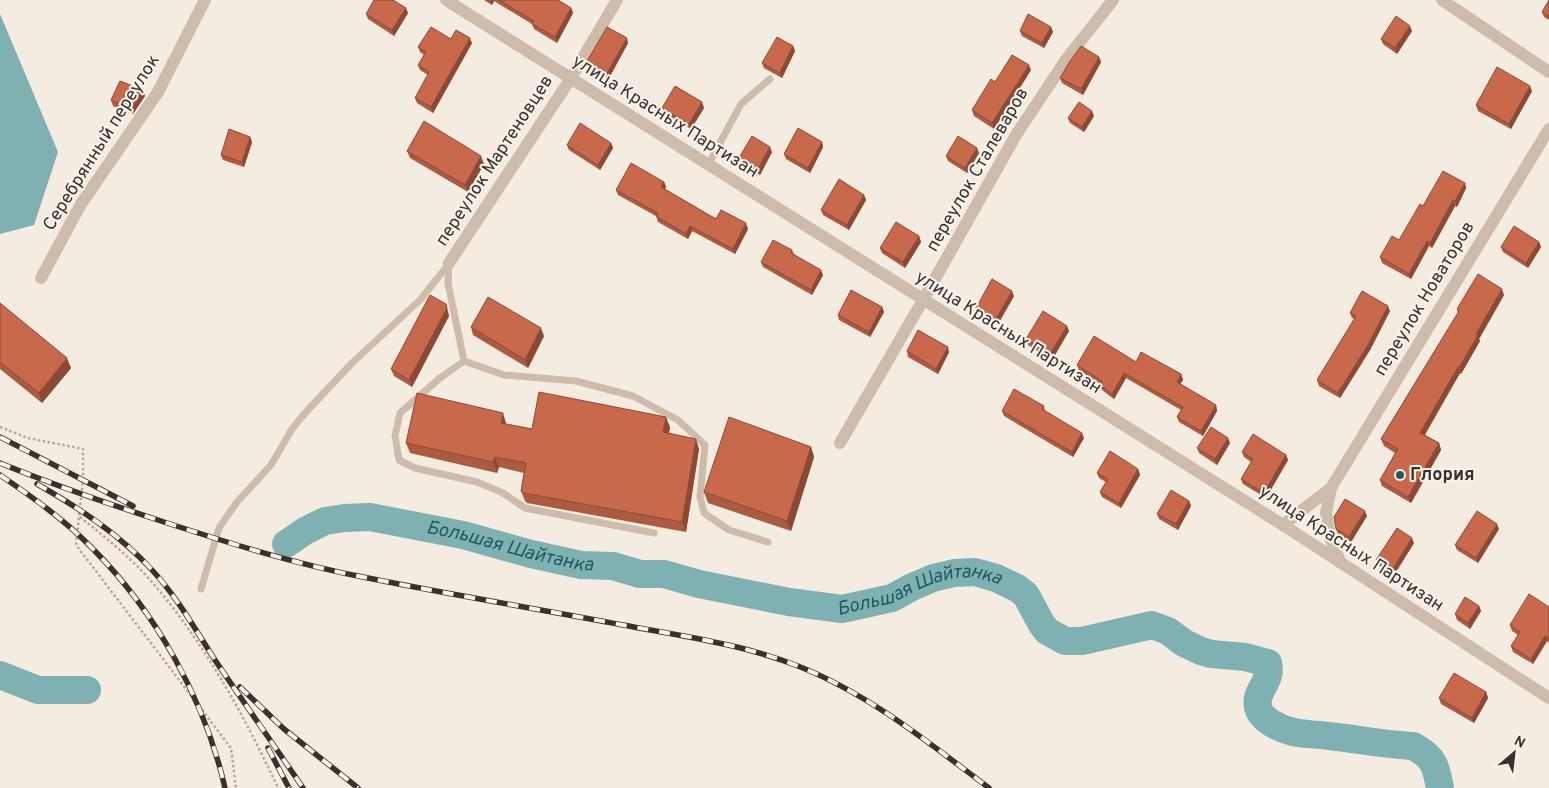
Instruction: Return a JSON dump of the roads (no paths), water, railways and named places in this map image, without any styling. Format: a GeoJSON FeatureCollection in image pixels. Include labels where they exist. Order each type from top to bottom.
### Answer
{"type":"FeatureCollection","features":[{"type":"Feature","properties":{"kind":"street","name":"Серебрянный переулок"},"geometry":{"type":"LineString","coordinates":[[41,278],[81,204],[158,92],[205,0]]}},
{"type":"Feature","properties":{"kind":"street","name":"улица Красных Партизан"},"geometry":{"type":"LineString","coordinates":[[446,0],[1283,525],[1549,698]]}},
{"type":"Feature","properties":{"kind":"street","name":"переулок Мартеновцев"},"geometry":{"type":"LineString","coordinates":[[449,263],[570,78],[617,0]]}},
{"type":"Feature","properties":{"kind":"street","name":"переулок Сталеваров"},"geometry":{"type":"LineString","coordinates":[[840,443],[1016,136],[1065,61],[1113,0]]}},
{"type":"Feature","properties":{"kind":"street"},"geometry":{"type":"LineString","coordinates":[[1442,0],[1549,72]]}},
{"type":"Feature","properties":{"kind":"street","name":"переулок Новаторов"},"geometry":{"type":"LineString","coordinates":[[1331,488],[1549,129]]}},
{"type":"Feature","properties":{"kind":"street"},"geometry":{"type":"LineString","coordinates":[[1283,525],[1331,488]]}},
{"type":"Feature","properties":{"kind":"street"},"geometry":{"type":"LineString","coordinates":[[1331,488],[1326,513],[1330,538],[1341,563]]}},
{"type":"Feature","properties":{"kind":"lane"},"geometry":{"type":"LineString","coordinates":[[708,165],[741,104],[770,79]]}},
{"type":"Feature","properties":{"kind":"lane"},"geometry":{"type":"LineString","coordinates":[[449,263],[448,283],[464,361]]}},
{"type":"Feature","properties":{"kind":"lane"},"geometry":{"type":"LineString","coordinates":[[202,589],[219,528],[237,502],[271,465],[292,430],[305,413],[352,363],[420,300],[449,263]]}},
{"type":"Feature","properties":{"kind":"lane"},"geometry":{"type":"LineString","coordinates":[[464,361],[440,378],[400,413],[395,436],[399,460],[415,468],[477,482],[503,493],[525,508],[654,533]]}},
{"type":"Feature","properties":{"kind":"lane"},"geometry":{"type":"LineString","coordinates":[[464,361],[504,375],[576,381],[633,396],[678,420],[705,445],[700,497],[704,513],[729,530],[768,542]]}},
{"type":"Feature","properties":{"kind":"water"},"geometry":{"type":"Polygon","coordinates":[[[0,14],[58,152],[34,225],[0,234],[0,14]]]}},
{"type":"Feature","properties":{"kind":"waterway","name":"Большая Шайтанка"},"geometry":{"type":"LineString","coordinates":[[286,544],[305,531],[325,521],[370,517],[463,535],[531,554],[581,565],[613,566],[640,574],[664,574],[699,584],[789,602],[842,609],[892,598],[933,578],[954,573],[975,572],[996,578],[1017,588],[1026,595],[1047,631],[1065,641],[1082,641],[1152,625],[1168,631],[1184,643],[1201,651],[1211,654],[1245,657],[1268,663],[1268,676],[1257,701],[1260,712],[1271,723],[1300,733],[1413,746],[1430,758],[1435,768],[1440,788]]}},
{"type":"Feature","properties":{"kind":"waterway","name":"Большая Шайтанка"},"geometry":{"type":"LineString","coordinates":[[0,675],[38,690],[87,690]]}},
{"type":"Feature","properties":{"kind":"railway"},"geometry":{"type":"LineString","coordinates":[[0,437],[133,506]]}},
{"type":"Feature","properties":{"kind":"railway"},"geometry":{"type":"LineString","coordinates":[[0,463],[164,522],[316,567],[712,641],[777,658],[824,677],[874,705],[921,737],[989,788]]}},
{"type":"Feature","properties":{"kind":"railway"},"geometry":{"type":"LineString","coordinates":[[0,475],[48,509],[82,538],[137,600],[157,629],[191,690],[205,722],[225,788]]}},
{"type":"Feature","properties":{"kind":"railway"},"geometry":{"type":"LineString","coordinates":[[37,484],[68,502],[112,533],[161,580],[178,602],[215,660],[303,788]]}},
{"type":"Feature","properties":{"kind":"railway"},"geometry":{"type":"LineString","coordinates":[[240,687],[284,729],[358,788]]}},
{"type":"Feature","properties":{"kind":"railway"},"geometry":{"type":"LineString","coordinates":[[268,748],[289,788]]}},
{"type":"Feature","properties":{"kind":"place","name":"Глория"},"geometry":{"type":"Point","coordinates":[1400,475]}}]}
